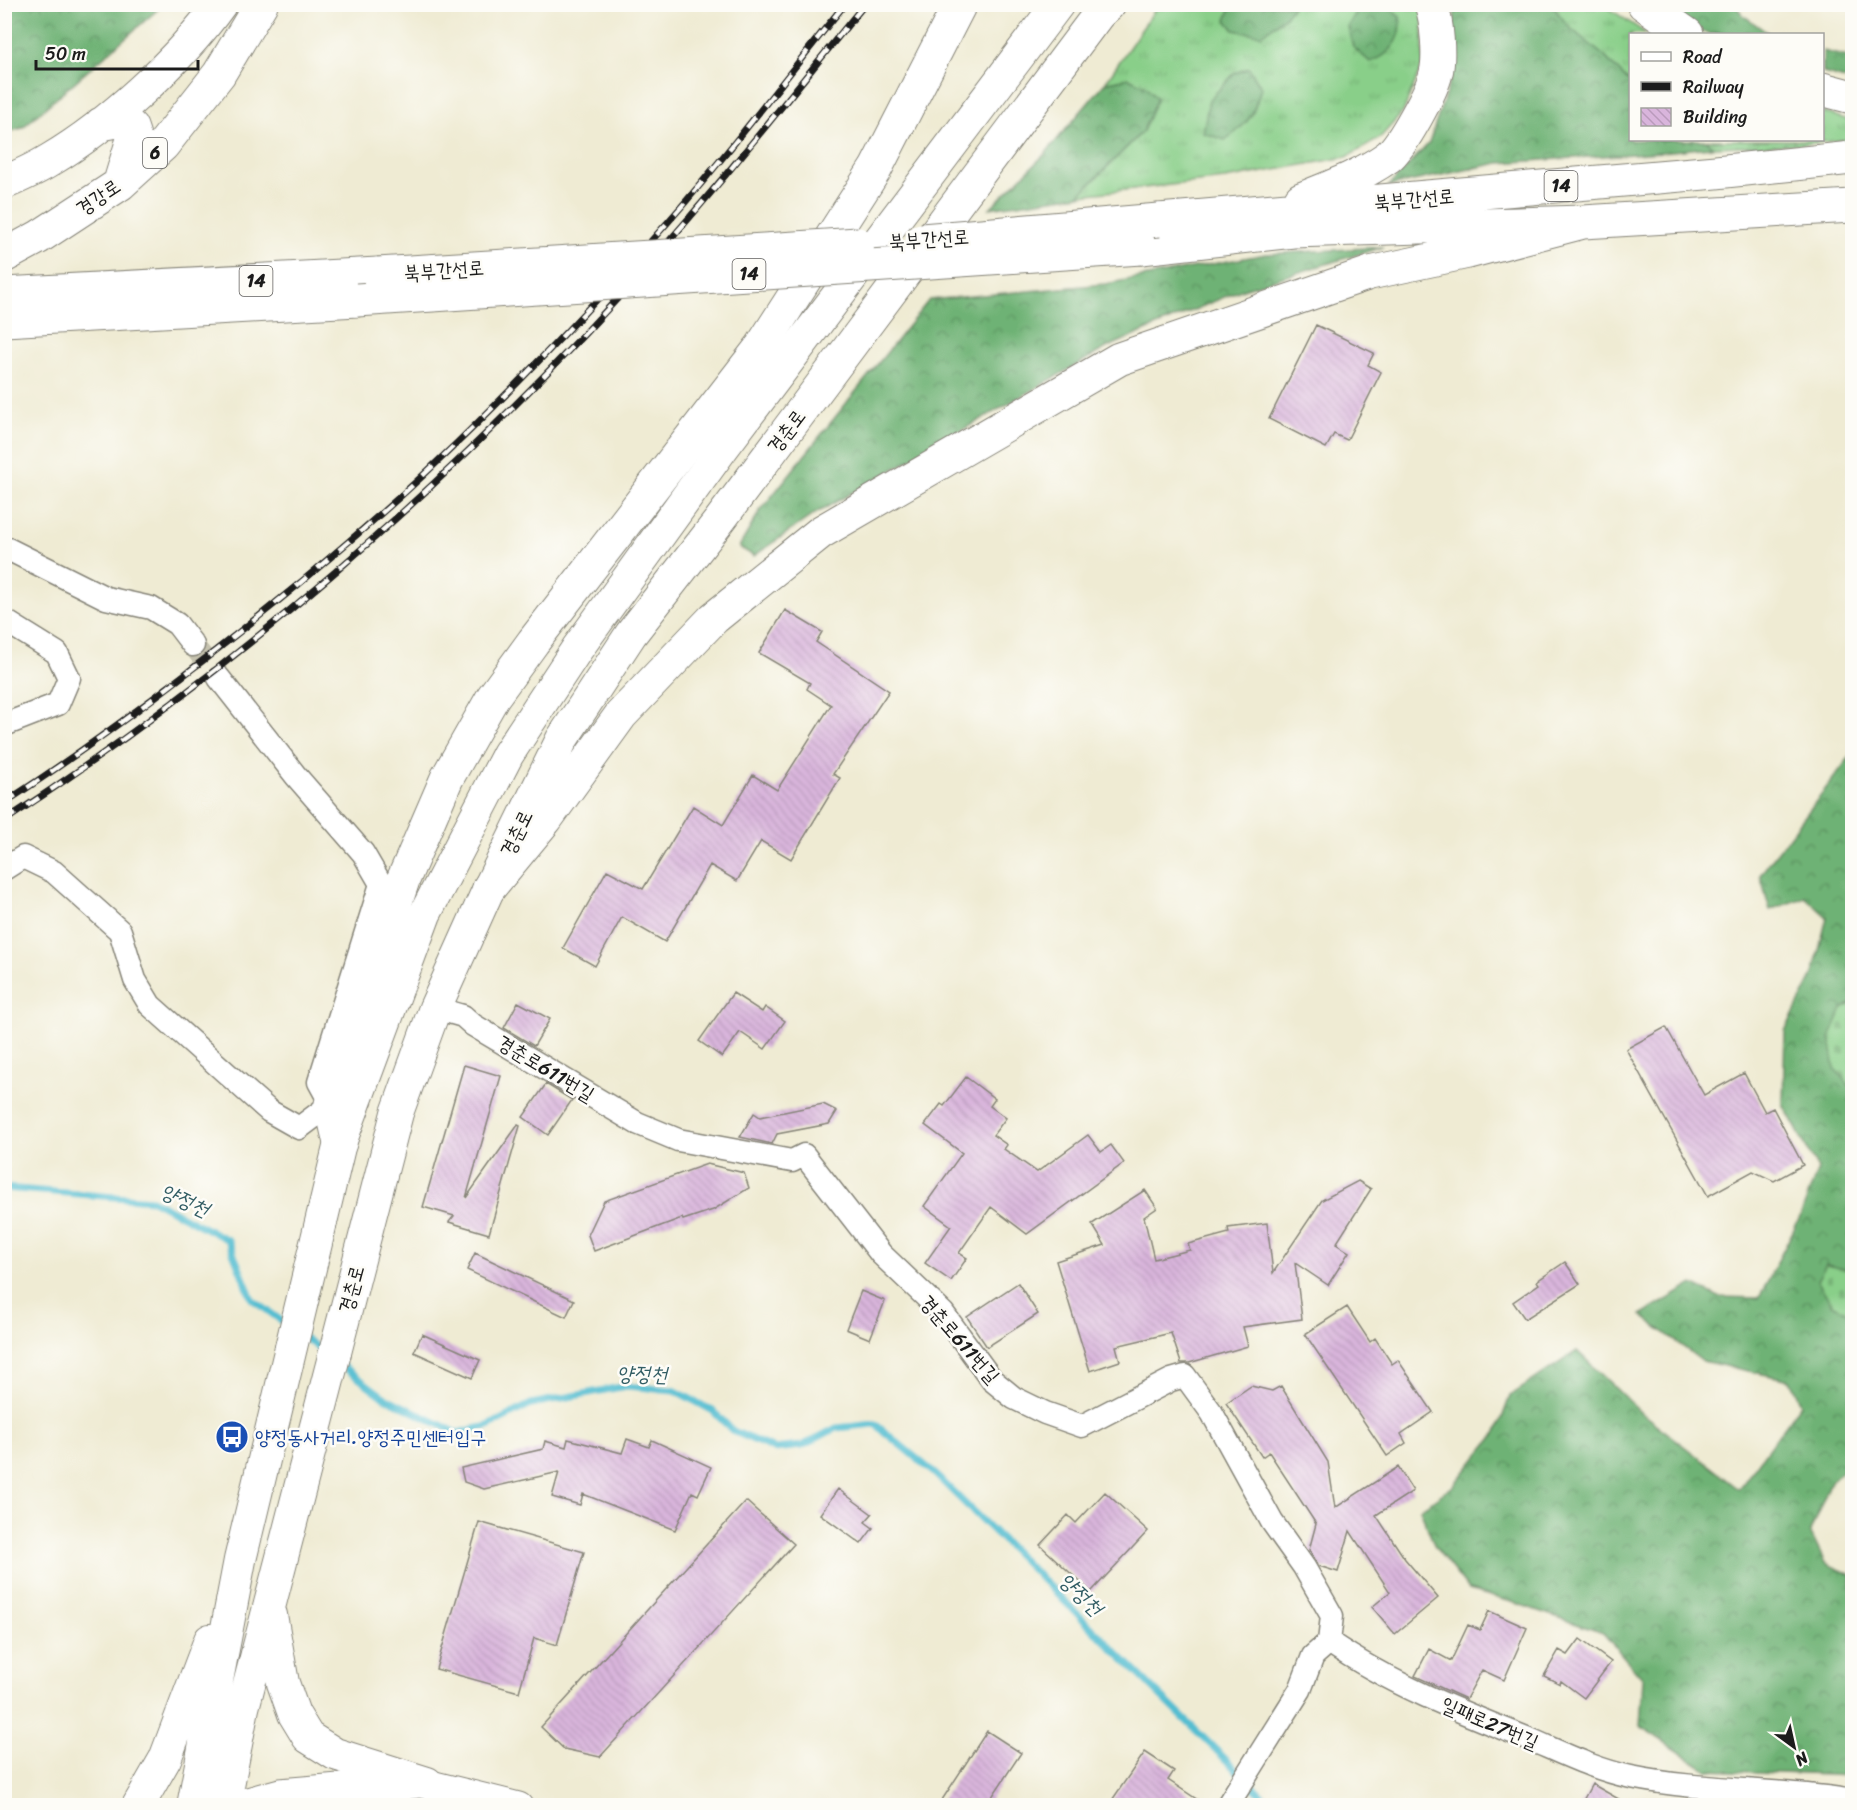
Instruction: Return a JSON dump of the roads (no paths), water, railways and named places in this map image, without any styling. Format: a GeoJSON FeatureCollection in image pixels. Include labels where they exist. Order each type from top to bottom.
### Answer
{"type":"FeatureCollection","features":[{"type":"Feature","properties":{"kind":"main road"},"geometry":{"type":"LineString","coordinates":[[4,183],[50,161],[101,124],[144,87],[205,25],[220,4]]}},
{"type":"Feature","properties":{"kind":"main road","name":"경강로"},"geometry":{"type":"LineString","coordinates":[[4,256],[39,237],[120,184],[163,145],[219,74],[261,4]]}},
{"type":"Feature","properties":{"kind":"main road"},"geometry":{"type":"LineString","coordinates":[[340,1143],[331,1104],[394,905],[447,778],[493,697],[624,523],[762,346],[876,168],[960,4]]}},
{"type":"Feature","properties":{"kind":"main road","name":"경춘로"},"geometry":{"type":"LineString","coordinates":[[193,1806],[240,1560],[340,1143],[425,914],[508,754],[577,649],[721,450],[1058,4]]}},
{"type":"Feature","properties":{"kind":"main road"},"geometry":{"type":"LineString","coordinates":[[1268,212],[1356,177],[1390,155],[1411,128],[1436,73],[1437,20],[1431,4]]}},
{"type":"Feature","properties":{"kind":"main road"},"geometry":{"type":"LineString","coordinates":[[1644,4],[1686,33]]}},
{"type":"Feature","properties":{"kind":"main road","name":"경춘로"},"geometry":{"type":"LineString","coordinates":[[224,1806],[243,1708],[397,1113],[435,1008],[489,888],[562,739],[631,634],[720,520],[1104,7]]}},
{"type":"Feature","properties":{"kind":"main road"},"geometry":{"type":"LineString","coordinates":[[1824,90],[1852,97]]}},
{"type":"Feature","properties":{"kind":"main road"},"geometry":{"type":"LineString","coordinates":[[101,124],[122,120],[131,127],[134,136],[120,184]]}},
{"type":"Feature","properties":{"kind":"main road","name":"북부간선로"},"geometry":{"type":"LineString","coordinates":[[4,320],[135,301],[378,274],[934,240],[1268,212],[1852,158]]}},
{"type":"Feature","properties":{"kind":"main road","name":"북부간선로"},"geometry":{"type":"LineString","coordinates":[[4,294],[135,301],[357,300],[1141,248],[1293,231],[1583,222],[1852,206]]}},
{"type":"Feature","properties":{"kind":"main road"},"geometry":{"type":"LineString","coordinates":[[489,888],[546,819],[621,715],[714,618],[821,532],[1119,359],[1370,273],[1468,252],[1583,222]]}},
{"type":"Feature","properties":{"kind":"main road"},"geometry":{"type":"LineString","coordinates":[[4,245],[39,237]]}},
{"type":"Feature","properties":{"kind":"main road"},"geometry":{"type":"LineString","coordinates":[[138,1806],[165,1759],[240,1560]]}},
{"type":"Feature","properties":{"kind":"main road"},"geometry":{"type":"LineString","coordinates":[[269,1605],[283,1683],[294,1714],[308,1737],[335,1754],[427,1783]]}},
{"type":"Feature","properties":{"kind":"main road"},"geometry":{"type":"LineString","coordinates":[[317,1806],[351,1786]]}},
{"type":"Feature","properties":{"kind":"street"},"geometry":{"type":"LineString","coordinates":[[4,547],[106,598],[151,608],[177,624],[193,645]]}},
{"type":"Feature","properties":{"kind":"street"},"geometry":{"type":"LineString","coordinates":[[4,620],[57,653],[69,678],[58,704],[4,725]]}},
{"type":"Feature","properties":{"kind":"street"},"geometry":{"type":"LineString","coordinates":[[4,869],[23,857],[54,872],[120,931],[135,980],[150,1005],[269,1112],[300,1128],[331,1104],[319,1082],[381,884],[363,854],[296,776],[219,678]]}},
{"type":"Feature","properties":{"kind":"street","name":"경춘로611번길"},"geometry":{"type":"LineString","coordinates":[[435,1008],[463,1016],[473,1025],[637,1123],[678,1140],[792,1161],[804,1155],[881,1254],[943,1313],[992,1380],[1024,1403],[1082,1426],[1171,1380],[1185,1376],[1212,1413],[1272,1522],[1304,1567],[1332,1616],[1329,1642]]}},
{"type":"Feature","properties":{"kind":"street"},"geometry":{"type":"LineString","coordinates":[[1231,1799],[1300,1690],[1314,1656],[1329,1642]]}},
{"type":"Feature","properties":{"kind":"street","name":"일패로27번길"},"geometry":{"type":"LineString","coordinates":[[1329,1642],[1352,1658],[1463,1713],[1587,1763],[1630,1777],[1704,1787],[1774,1791],[1852,1802]]}},
{"type":"Feature","properties":{"kind":"street"},"geometry":{"type":"LineString","coordinates":[[229,1806],[280,1792],[351,1786],[395,1787],[427,1783],[519,1806]]}},
{"type":"Feature","properties":{"kind":"waterway","name":"양정천"},"geometry":{"type":"LineString","coordinates":[[4,1188],[152,1200],[228,1240],[252,1299],[287,1325]]}},
{"type":"Feature","properties":{"kind":"waterway","name":"양정천"},"geometry":{"type":"LineString","coordinates":[[303,1337],[325,1353]]}},
{"type":"Feature","properties":{"kind":"waterway","name":"양정천"},"geometry":{"type":"LineString","coordinates":[[341,1365],[384,1397],[457,1433],[488,1426],[531,1404],[626,1386],[674,1390],[713,1411],[733,1431],[774,1449],[802,1446],[836,1428],[875,1424],[933,1472],[1273,1806]]}},
{"type":"Feature","properties":{"kind":"tunnel"},"geometry":{"type":"LineString","coordinates":[[193,645],[219,678]]}},
{"type":"Feature","properties":{"kind":"railway"},"geometry":{"type":"LineString","coordinates":[[4,803],[118,725],[228,641],[335,554],[420,479],[519,381],[652,240],[726,153],[845,4]]}},
{"type":"Feature","properties":{"kind":"railway"},"geometry":{"type":"LineString","coordinates":[[4,821],[96,759],[272,625],[439,479],[519,402],[670,240],[865,4]]}},
{"type":"Feature","properties":{"kind":"place","name":"양정동사거리.양정주민센터입구"},"geometry":{"type":"Point","coordinates":[232,1437]}}]}
